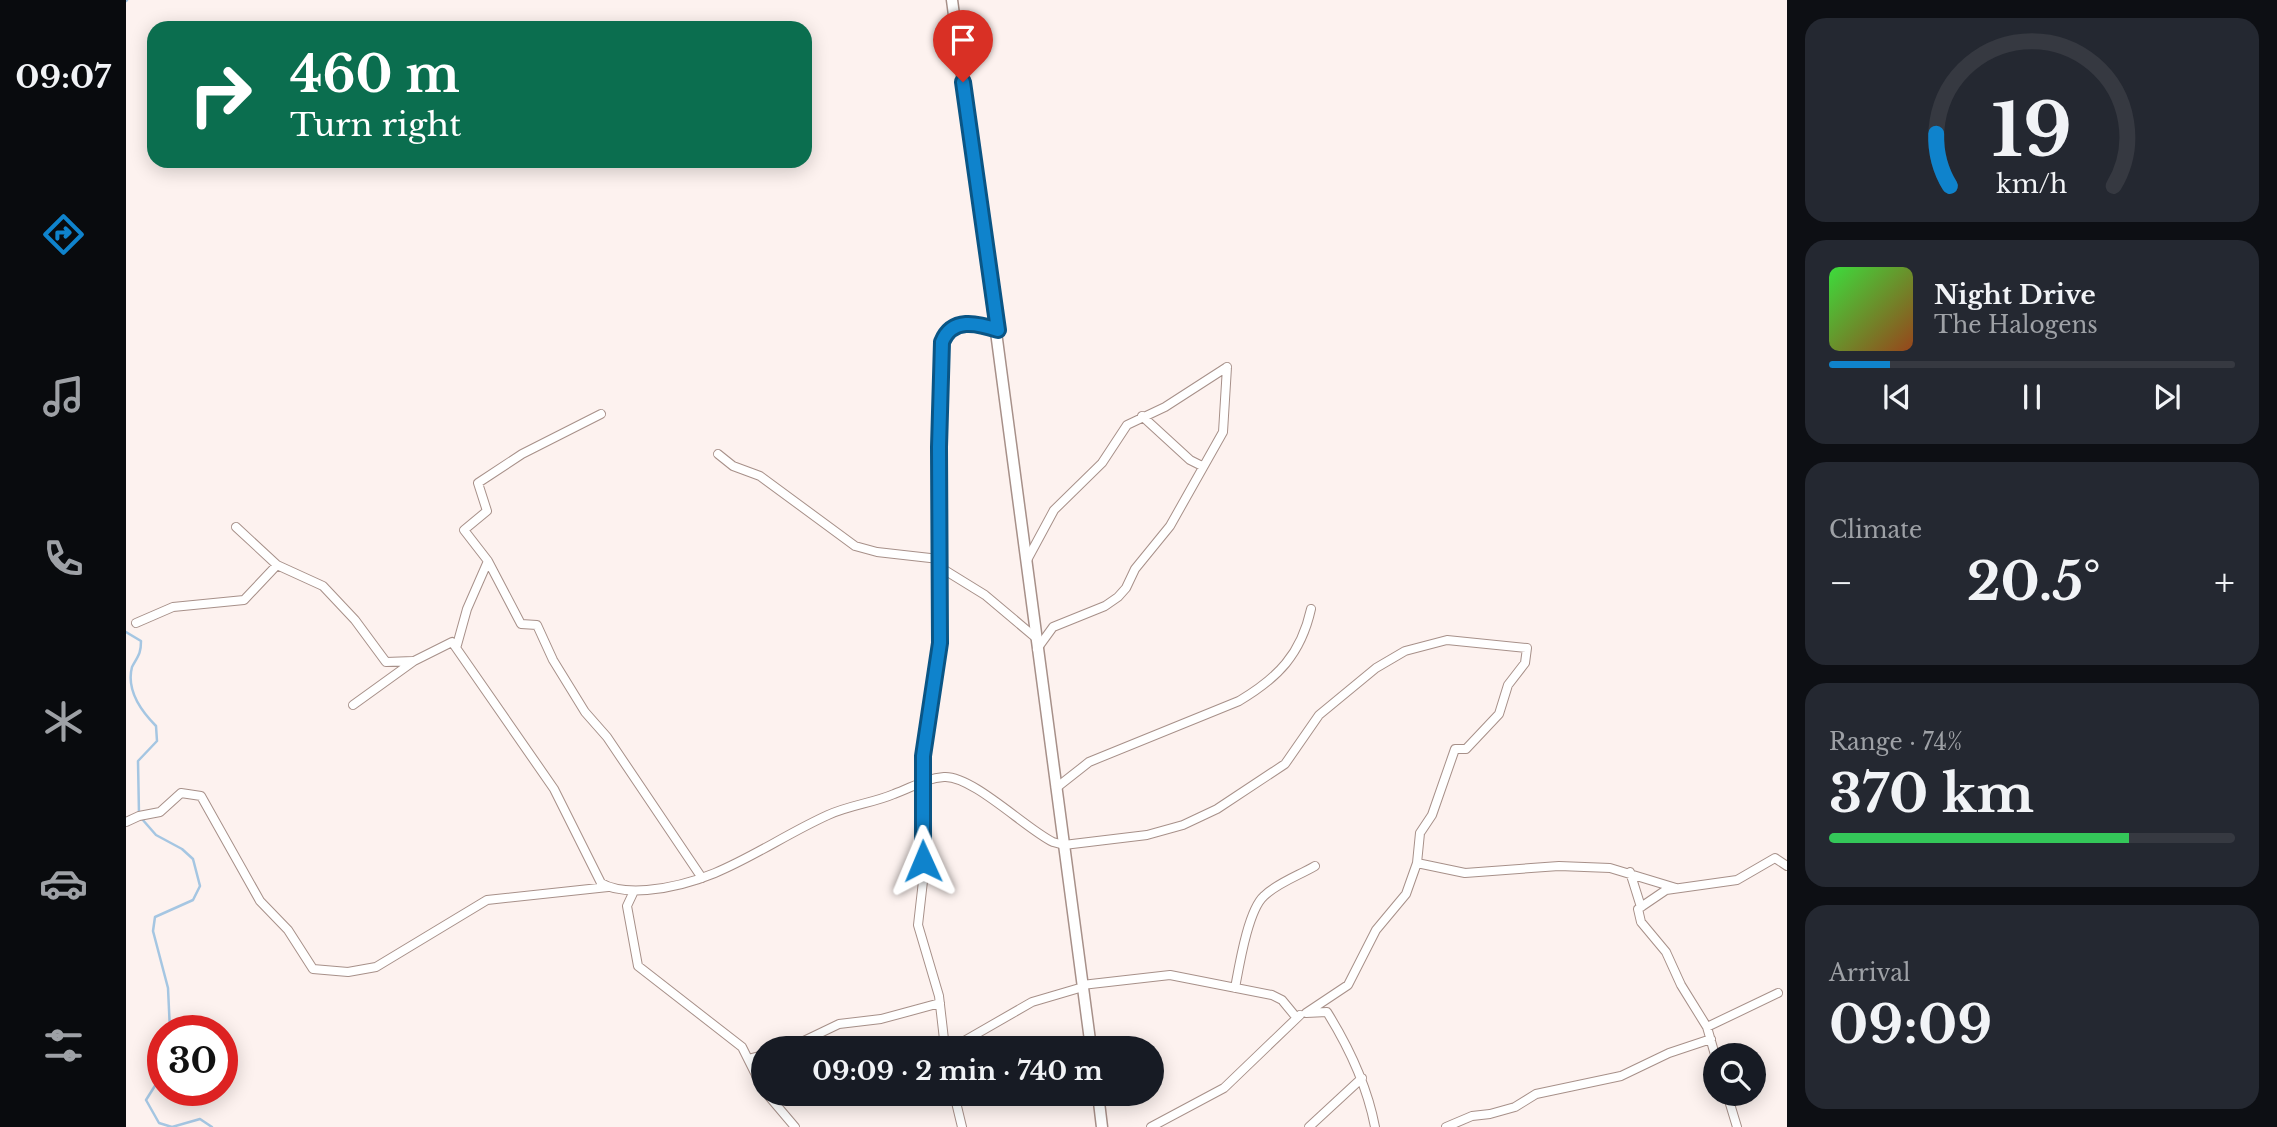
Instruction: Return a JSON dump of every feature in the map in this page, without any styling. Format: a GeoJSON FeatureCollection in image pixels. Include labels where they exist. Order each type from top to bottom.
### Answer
{"type":"FeatureCollection","features":[{"type":"Feature","properties":{"kind":"main road"},"geometry":{"type":"LineString","coordinates":[[952,0],[998,330],[1025,563],[1089,1036]]}},
{"type":"Feature","properties":{"kind":"main road"},"geometry":{"type":"LineString","coordinates":[[1099,1106],[1102,1127]]}},
{"type":"Feature","properties":{"kind":"street"},"geometry":{"type":"LineString","coordinates":[[944,1036],[940,1003],[918,925],[923,881],[923,781],[927,718],[936,680],[940,643],[942,342],[952,328],[968,323],[998,330]]}},
{"type":"Feature","properties":{"kind":"street"},"geometry":{"type":"LineString","coordinates":[[718,454],[733,466],[761,476],[855,546],[939,562],[985,595],[1037,644],[1053,627],[1105,606],[1126,588],[1135,569],[1170,526],[1223,432],[1227,368],[1165,407],[1142,416],[1120,432],[1102,463],[1054,510],[1025,563]]}},
{"type":"Feature","properties":{"kind":"street"},"geometry":{"type":"LineString","coordinates":[[601,414],[522,454],[478,483],[487,511],[464,530],[488,561],[521,624],[537,625],[553,660],[585,712],[607,737],[702,878]]}},
{"type":"Feature","properties":{"kind":"street"},"geometry":{"type":"LineString","coordinates":[[1142,416],[1202,467]]}},
{"type":"Feature","properties":{"kind":"street"},"geometry":{"type":"LineString","coordinates":[[236,527],[277,565],[323,586],[355,620],[386,662],[414,661]]}},
{"type":"Feature","properties":{"kind":"street"},"geometry":{"type":"LineString","coordinates":[[488,561],[467,610],[457,645],[468,667],[554,789],[596,874],[608,887]]}},
{"type":"Feature","properties":{"kind":"street"},"geometry":{"type":"LineString","coordinates":[[136,623],[173,607],[244,600],[277,565]]}},
{"type":"Feature","properties":{"kind":"street"},"geometry":{"type":"LineString","coordinates":[[1056,788],[1088,762],[1239,701],[1260,689],[1289,663],[1300,645],[1311,609]]}},
{"type":"Feature","properties":{"kind":"street"},"geometry":{"type":"LineString","coordinates":[[126,822],[160,812],[181,793],[201,796],[260,901],[288,930],[313,969],[348,972],[376,967],[487,900],[608,887],[634,891],[658,889],[702,878],[751,858],[826,816],[852,805],[890,796],[923,781],[954,778],[1010,812],[1045,838],[1064,845],[1146,835],[1183,825],[1217,809],[1285,764],[1319,715],[1376,668],[1405,652],[1447,640],[1527,648],[1525,663],[1508,685],[1495,720],[1466,748],[1455,749],[1432,815],[1420,834],[1417,863],[1406,894],[1376,930],[1348,985],[1296,1017],[1224,1088],[1151,1127]]}},
{"type":"Feature","properties":{"kind":"street"},"geometry":{"type":"LineString","coordinates":[[353,705],[414,661],[447,642],[457,645]]}},
{"type":"Feature","properties":{"kind":"street"},"geometry":{"type":"LineString","coordinates":[[1712,1043],[1707,1027],[1681,985],[1666,952],[1641,922],[1638,909],[1666,890],[1737,880],[1775,858],[1787,866]]}},
{"type":"Feature","properties":{"kind":"street"},"geometry":{"type":"LineString","coordinates":[[1417,863],[1465,873],[1583,866],[1630,872],[1676,888]]}},
{"type":"Feature","properties":{"kind":"street"},"geometry":{"type":"LineString","coordinates":[[1235,988],[1243,944],[1263,896],[1315,866]]}},
{"type":"Feature","properties":{"kind":"street"},"geometry":{"type":"LineString","coordinates":[[1630,872],[1641,906]]}},
{"type":"Feature","properties":{"kind":"street"},"geometry":{"type":"LineString","coordinates":[[634,891],[627,906],[638,966],[732,1039],[751,1065]]}},
{"type":"Feature","properties":{"kind":"street"},"geometry":{"type":"LineString","coordinates":[[973,1036],[1032,1002],[1082,986],[1170,975],[1277,997],[1296,1017]]}},
{"type":"Feature","properties":{"kind":"street"},"geometry":{"type":"LineString","coordinates":[[1707,1027],[1778,993]]}},
{"type":"Feature","properties":{"kind":"street"},"geometry":{"type":"LineString","coordinates":[[814,1036],[839,1024],[881,1019],[940,1003]]}},
{"type":"Feature","properties":{"kind":"street"},"geometry":{"type":"LineString","coordinates":[[1306,1013],[1327,1012],[1362,1078],[1375,1127]]}},
{"type":"Feature","properties":{"kind":"street"},"geometry":{"type":"LineString","coordinates":[[1446,1127],[1472,1116],[1515,1107],[1536,1094],[1621,1076],[1670,1053],[1711,1038]]}},
{"type":"Feature","properties":{"kind":"street"},"geometry":{"type":"LineString","coordinates":[[1309,1127],[1362,1078]]}},
{"type":"Feature","properties":{"kind":"street"},"geometry":{"type":"LineString","coordinates":[[777,1106],[795,1127]]}},
{"type":"Feature","properties":{"kind":"street"},"geometry":{"type":"LineString","coordinates":[[957,1106],[962,1127]]}},
{"type":"Feature","properties":{"kind":"street"},"geometry":{"type":"LineString","coordinates":[[1731,1106],[1737,1127]]}},
{"type":"Feature","properties":{"kind":"waterway"},"geometry":{"type":"LineString","coordinates":[[126,632],[141,641],[140,652],[132,667],[133,692],[140,707],[156,726],[157,741],[138,761],[139,814]]}},
{"type":"Feature","properties":{"kind":"waterway"},"geometry":{"type":"LineString","coordinates":[[142,819],[156,835],[182,849],[193,859],[200,886],[193,900],[155,917],[153,931],[168,988],[169,1015]]}},
{"type":"Feature","properties":{"kind":"waterway"},"geometry":{"type":"LineString","coordinates":[[149,1106],[159,1123],[172,1127],[200,1119],[212,1127]]}},
{"type":"Feature","properties":{"kind":"route"},"geometry":{"type":"LineString","coordinates":[[923,861],[923,756],[940,643],[938,566],[942,342],[945,334],[952,328],[968,323],[998,330],[963,82]]}}]}
